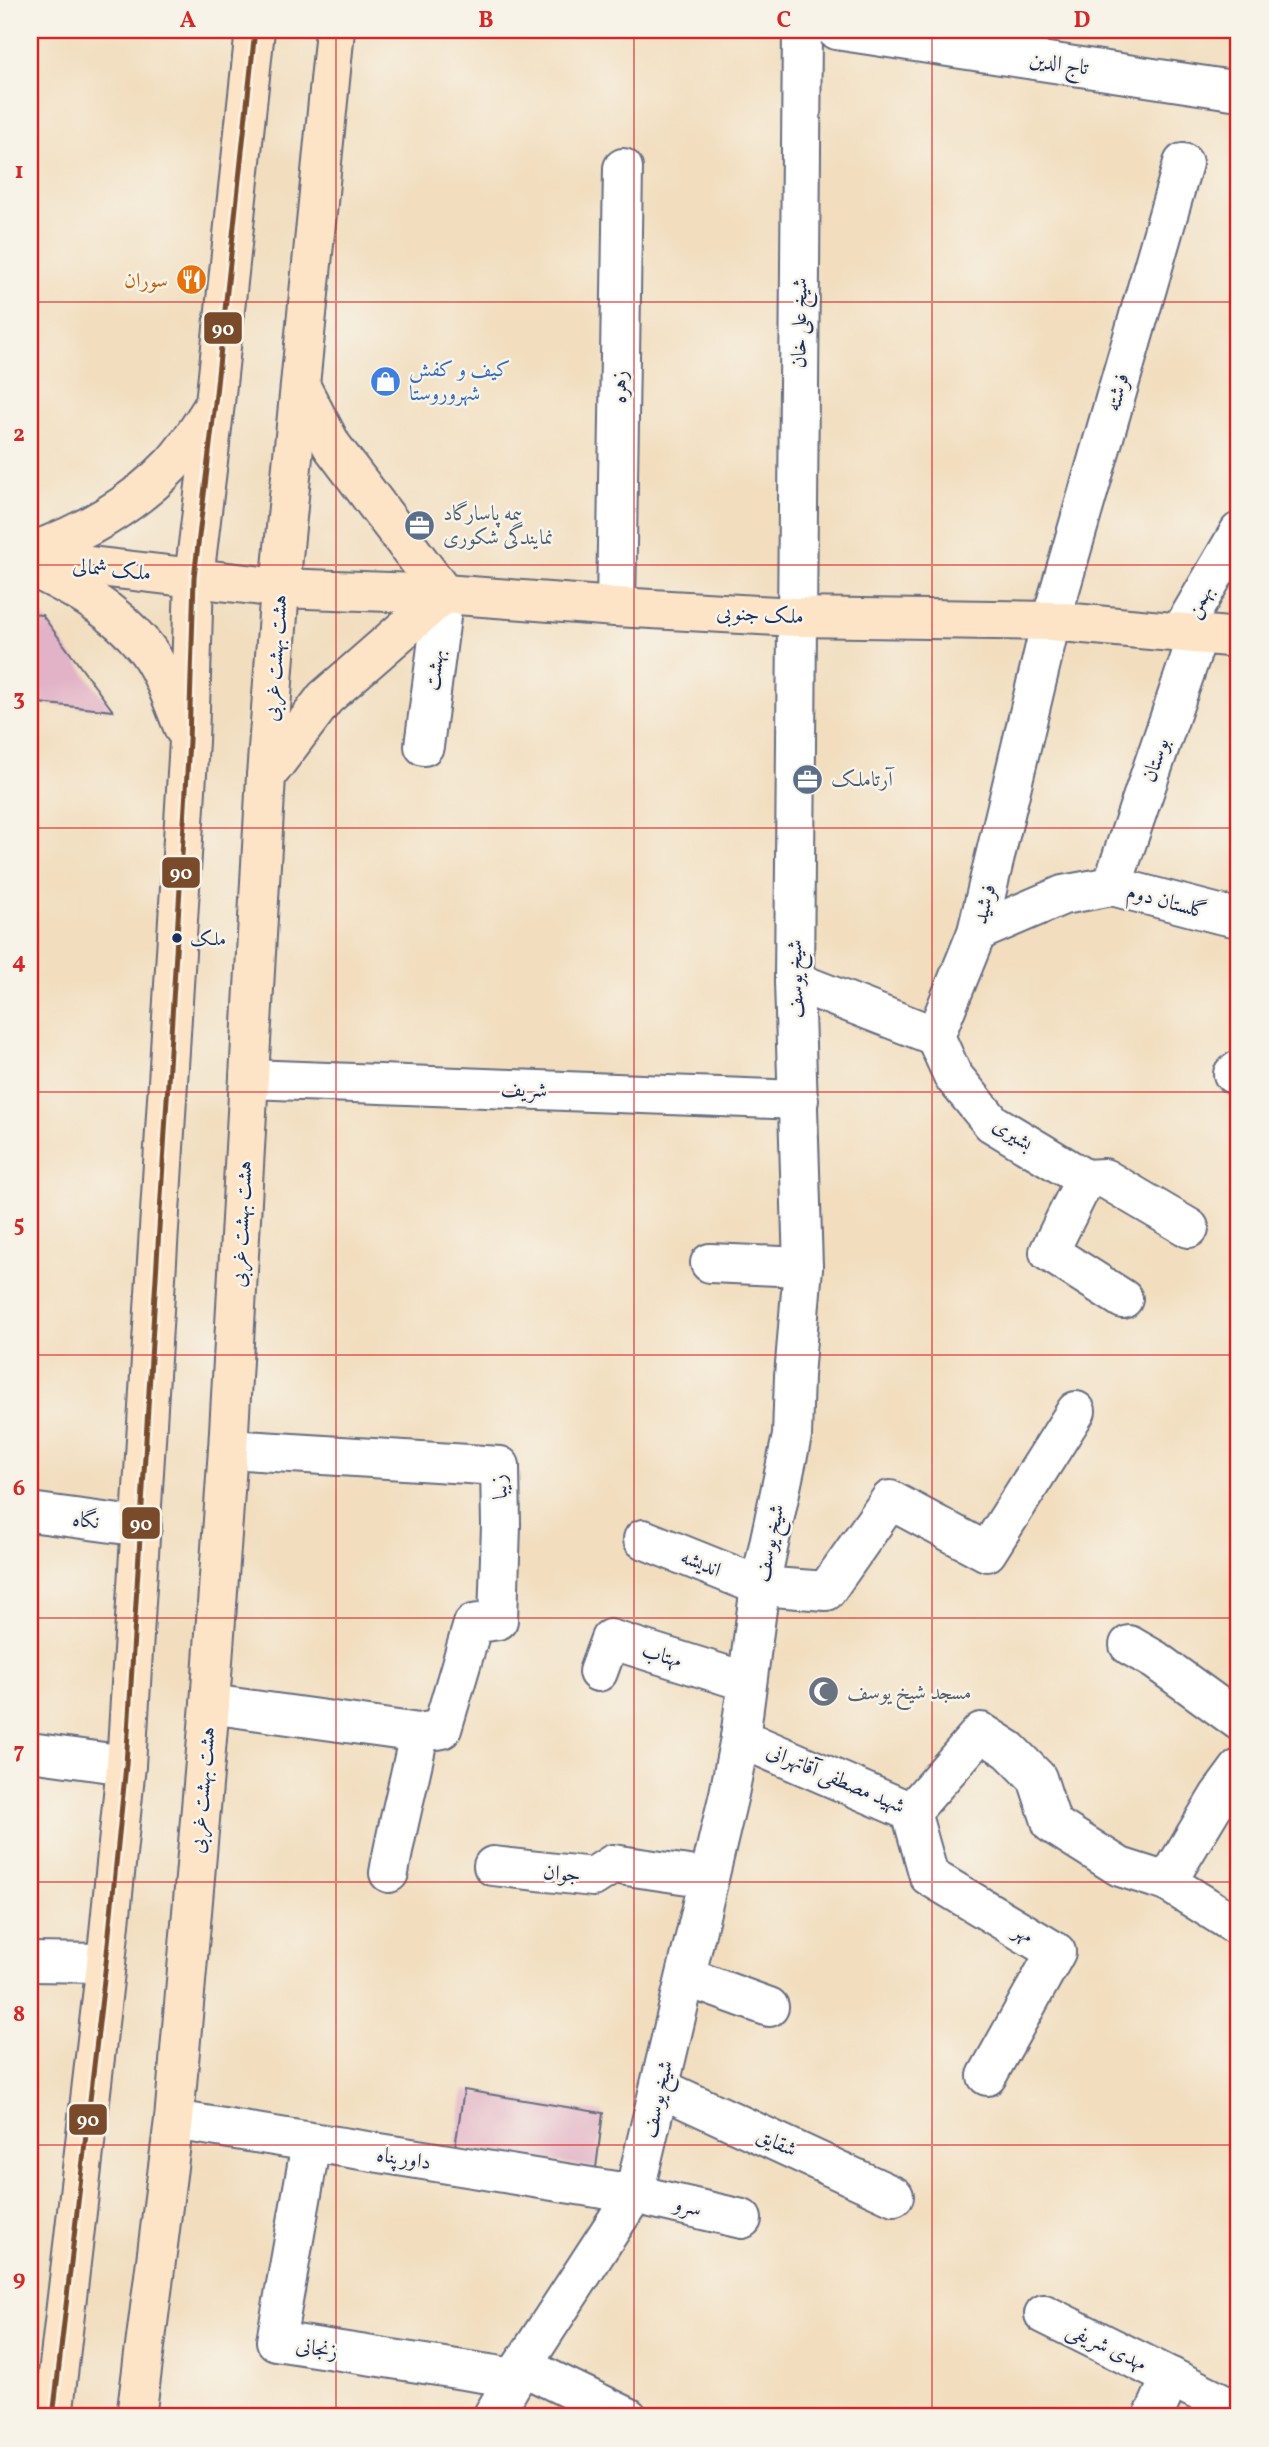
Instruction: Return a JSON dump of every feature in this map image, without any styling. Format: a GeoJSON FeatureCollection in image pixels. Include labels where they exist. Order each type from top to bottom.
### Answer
{"type":"FeatureCollection","features":[{"type":"Feature","properties":{"kind":"main road"},"geometry":{"type":"LineString","coordinates":[[52,2417],[106,1963],[126,1765],[189,741],[194,578],[255,30]]}},
{"type":"Feature","properties":{"kind":"main road","name":"هشت بهشت غربی"},"geometry":{"type":"LineString","coordinates":[[136,2417],[174,2120],[210,1704],[228,1449],[266,776],[280,588],[335,30]]}},
{"type":"Feature","properties":{"kind":"main road"},"geometry":{"type":"LineString","coordinates":[[266,776],[325,698],[444,594],[332,446],[301,387]]}},
{"type":"Feature","properties":{"kind":"main road"},"geometry":{"type":"LineString","coordinates":[[30,552],[61,542],[100,520],[140,492],[171,465],[215,403]]}},
{"type":"Feature","properties":{"kind":"main road","name":"ملک شمالی"},"geometry":{"type":"LineString","coordinates":[[30,559],[194,578]]}},
{"type":"Feature","properties":{"kind":"main road"},"geometry":{"type":"LineString","coordinates":[[30,566],[80,590],[114,617],[145,647],[168,689],[189,741]]}},
{"type":"Feature","properties":{"kind":"main road"},"geometry":{"type":"LineString","coordinates":[[194,578],[280,588]]}},
{"type":"Feature","properties":{"kind":"main road","name":"ملک جنوبی"},"geometry":{"type":"LineString","coordinates":[[280,588],[444,594],[796,617],[1051,621],[1239,638]]}},
{"type":"Feature","properties":{"kind":"street","name":"شیخ علی خان"},"geometry":{"type":"LineString","coordinates":[[796,617],[802,30]]}},
{"type":"Feature","properties":{"kind":"street","name":"تاج الدین"},"geometry":{"type":"LineString","coordinates":[[836,30],[1237,81]]}},
{"type":"Feature","properties":{"kind":"street","name":"فرشته"},"geometry":{"type":"LineString","coordinates":[[1051,621],[1183,163]]}},
{"type":"Feature","properties":{"kind":"street","name":"زهره"},"geometry":{"type":"LineString","coordinates":[[616,607],[623,167]]}},
{"type":"Feature","properties":{"kind":"street","name":"بهمن"},"geometry":{"type":"LineString","coordinates":[[1190,634],[1239,532]]}},
{"type":"Feature","properties":{"kind":"street","name":"بهشت"},"geometry":{"type":"LineString","coordinates":[[424,746],[444,594]]}},
{"type":"Feature","properties":{"kind":"street","name":"شیخ یوسف"},"geometry":{"type":"LineString","coordinates":[[492,2417],[634,2193],[740,1738],[760,1586],[792,1436],[803,1267],[794,981],[796,617]]}},
{"type":"Feature","properties":{"kind":"street","name":"فرشید"},"geometry":{"type":"LineString","coordinates":[[935,1036],[977,932],[1051,621]]}},
{"type":"Feature","properties":{"kind":"street","name":"بوستان"},"geometry":{"type":"LineString","coordinates":[[1112,886],[1190,634]]}},
{"type":"Feature","properties":{"kind":"street","name":"گلستان دوم"},"geometry":{"type":"LineString","coordinates":[[977,932],[1063,895],[1112,886],[1239,918]]}},
{"type":"Feature","properties":{"kind":"street"},"geometry":{"type":"LineString","coordinates":[[794,981],[935,1036]]}},
{"type":"Feature","properties":{"kind":"street","name":"بشیری"},"geometry":{"type":"LineString","coordinates":[[935,1036],[953,1076],[992,1123],[1085,1179],[1104,1178],[1189,1228]]}},
{"type":"Feature","properties":{"kind":"street","name":"شریف"},"geometry":{"type":"LineString","coordinates":[[250,1079],[799,1100]]}},
{"type":"Feature","properties":{"kind":"street"},"geometry":{"type":"LineString","coordinates":[[1085,1179],[1049,1252],[1123,1299]]}},
{"type":"Feature","properties":{"kind":"street"},"geometry":{"type":"LineString","coordinates":[[710,1263],[803,1267]]}},
{"type":"Feature","properties":{"kind":"street","name":"اندیشه"},"geometry":{"type":"LineString","coordinates":[[643,1539],[760,1586],[826,1591],[890,1500],[987,1552],[1076,1411]]}},
{"type":"Feature","properties":{"kind":"street","name":"زیبا"},"geometry":{"type":"LineString","coordinates":[[228,1449],[500,1466],[498,1620],[473,1624],[442,1730],[419,1733]]}},
{"type":"Feature","properties":{"kind":"street","name":"نگاه"},"geometry":{"type":"LineString","coordinates":[[30,1512],[142,1527]]}},
{"type":"Feature","properties":{"kind":"street","name":"مهتاب"},"geometry":{"type":"LineString","coordinates":[[598,1672],[610,1639],[747,1682]]}},
{"type":"Feature","properties":{"kind":"street"},"geometry":{"type":"LineString","coordinates":[[1129,1645],[1155,1660],[1239,1721]]}},
{"type":"Feature","properties":{"kind":"street"},"geometry":{"type":"LineString","coordinates":[[210,1704],[419,1733],[405,1804],[398,1818],[389,1873]]}},
{"type":"Feature","properties":{"kind":"street","name":"شهید مصطفی آقاتهرانی"},"geometry":{"type":"LineString","coordinates":[[740,1738],[911,1812],[981,1732],[1010,1749],[1037,1778],[1052,1824],[1120,1867],[1167,1882],[1239,1927]]}},
{"type":"Feature","properties":{"kind":"street"},"geometry":{"type":"LineString","coordinates":[[30,1752],[126,1765]]}},
{"type":"Feature","properties":{"kind":"street"},"geometry":{"type":"LineString","coordinates":[[1167,1882],[1219,1796],[1239,1769]]}},
{"type":"Feature","properties":{"kind":"street","name":"مهر"},"geometry":{"type":"LineString","coordinates":[[911,1812],[929,1876],[1056,1952],[987,2076]]}},
{"type":"Feature","properties":{"kind":"street","name":"جوان"},"geometry":{"type":"LineString","coordinates":[[493,1866],[593,1877],[614,1864],[709,1878]]}},
{"type":"Feature","properties":{"kind":"street"},"geometry":{"type":"LineString","coordinates":[[30,1962],[106,1963]]}},
{"type":"Feature","properties":{"kind":"street"},"geometry":{"type":"LineString","coordinates":[[686,1977],[769,2007]]}},
{"type":"Feature","properties":{"kind":"street","name":"شقایق"},"geometry":{"type":"LineString","coordinates":[[660,2088],[894,2196]]}},
{"type":"Feature","properties":{"kind":"street","name":"داورپناه"},"geometry":{"type":"LineString","coordinates":[[174,2120],[634,2193]]}},
{"type":"Feature","properties":{"kind":"street","name":"زنجانی"},"geometry":{"type":"LineString","coordinates":[[311,2143],[276,2342],[519,2372]]}},
{"type":"Feature","properties":{"kind":"street","name":"سرو"},"geometry":{"type":"LineString","coordinates":[[634,2193],[742,2219]]}},
{"type":"Feature","properties":{"kind":"street","name":"مهدی شریفی"},"geometry":{"type":"LineString","coordinates":[[1044,2314],[1239,2411]]}},
{"type":"Feature","properties":{"kind":"street"},"geometry":{"type":"LineString","coordinates":[[519,2372],[628,2417]]}},
{"type":"Feature","properties":{"kind":"street","name":"مهدی شریفی"},"geometry":{"type":"LineString","coordinates":[[1153,2417],[1171,2378]]}},
{"type":"Feature","properties":{"kind":"building"},"geometry":{"type":"Polygon","coordinates":[[[30,614],[42,615],[113,711],[30,702],[30,614]]]}},
{"type":"Feature","properties":{"kind":"building"},"geometry":{"type":"Polygon","coordinates":[[[464,2090],[603,2113],[596,2168],[455,2147],[464,2090]]]}},
{"type":"Feature","properties":{"kind":"transit line","name":"90"},"geometry":{"type":"LineString","coordinates":[[53,2417],[106,1963],[126,1765],[189,741],[194,578],[255,30]]}},
{"type":"Feature","properties":{"kind":"place","name":"سوران"},"geometry":{"type":"Point","coordinates":[191,280]}},
{"type":"Feature","properties":{"kind":"place","name":"کیف و کفش شهروروستا"},"geometry":{"type":"Point","coordinates":[386,381]}},
{"type":"Feature","properties":{"kind":"place","name":"بیمه پاسارگاد نمایندگی شکوری"},"geometry":{"type":"Point","coordinates":[420,525]}},
{"type":"Feature","properties":{"kind":"place","name":"آرتاملک"},"geometry":{"type":"Point","coordinates":[808,779]}},
{"type":"Feature","properties":{"kind":"place","name":"ملک"},"geometry":{"type":"Point","coordinates":[177,938]}},
{"type":"Feature","properties":{"kind":"place","name":"مسجد شیخ یوسف"},"geometry":{"type":"Point","coordinates":[824,1692]}}]}
